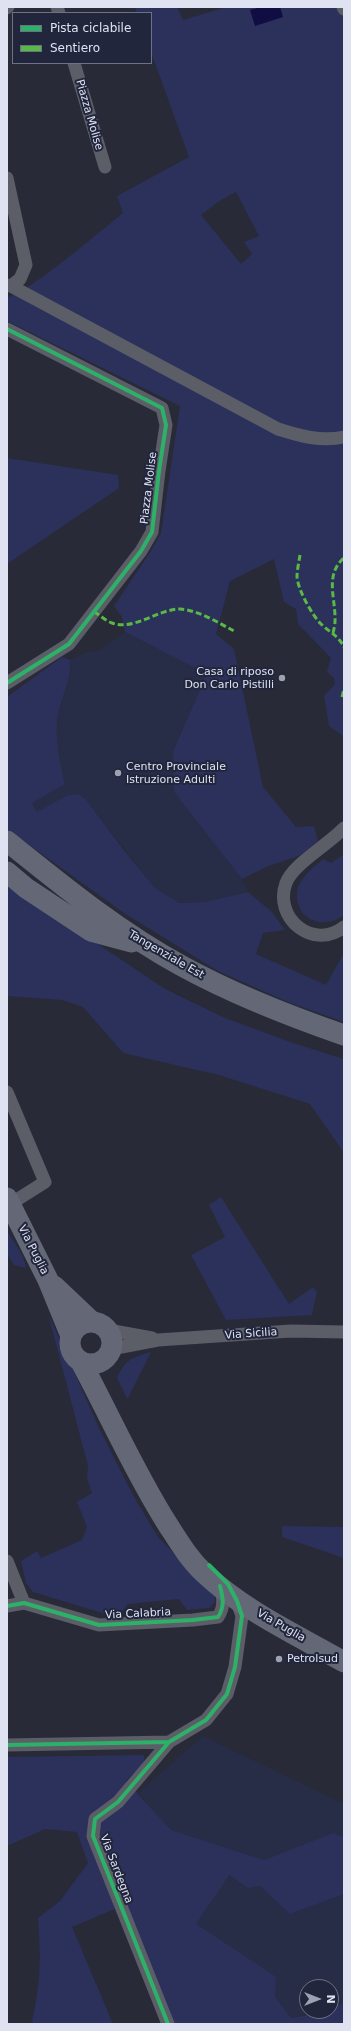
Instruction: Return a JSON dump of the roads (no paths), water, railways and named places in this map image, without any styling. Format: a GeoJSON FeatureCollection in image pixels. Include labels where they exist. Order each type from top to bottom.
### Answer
{"type":"FeatureCollection","features":[{"type":"Feature","properties":{"kind":"main road","name":"Tangenziale Est"},"geometry":{"type":"LineString","coordinates":[[7,841],[64,887],[147,946],[226,989],[314,1025],[344,1035]]}},
{"type":"Feature","properties":{"kind":"main road"},"geometry":{"type":"LineString","coordinates":[[7,872],[26,888],[91,931],[147,946]]}},
{"type":"Feature","properties":{"kind":"main road","name":"Via Puglia"},"geometry":{"type":"LineString","coordinates":[[8,1203],[48,1280],[71,1336],[70,1346],[74,1355],[81,1362],[112,1420],[144,1488],[187,1555],[204,1573],[238,1601],[344,1662]]}},
{"type":"Feature","properties":{"kind":"main road","name":"Via Puglia"},"geometry":{"type":"LineString","coordinates":[[48,1280],[103,1340],[112,1420]]}},
{"type":"Feature","properties":{"kind":"main road"},"geometry":{"type":"LineString","coordinates":[[71,1336],[79,1326],[103,1340],[88,1364],[81,1362]]}},
{"type":"Feature","properties":{"kind":"main road","name":"Via Puglia"},"geometry":{"type":"LineString","coordinates":[[173,1532],[209,1565],[240,1589],[344,1650]]}},
{"type":"Feature","properties":{"kind":"street","name":"Piazza Molise"},"geometry":{"type":"LineString","coordinates":[[74,64],[105,167]]}},
{"type":"Feature","properties":{"kind":"street"},"geometry":{"type":"LineString","coordinates":[[7,178],[26,265],[20,280],[9,286]]}},
{"type":"Feature","properties":{"kind":"street"},"geometry":{"type":"LineString","coordinates":[[9,286],[278,429],[308,438],[332,440],[344,437]]}},
{"type":"Feature","properties":{"kind":"street","name":"Piazza Molise"},"geometry":{"type":"LineString","coordinates":[[7,329],[162,408],[166,425],[152,532],[141,551],[69,644],[7,683]]}},
{"type":"Feature","properties":{"kind":"street"},"geometry":{"type":"LineString","coordinates":[[344,828],[299,866],[286,882],[283,899],[288,917],[298,928],[309,934],[324,936],[344,927]]}},
{"type":"Feature","properties":{"kind":"street"},"geometry":{"type":"LineString","coordinates":[[7,1092],[45,1182],[8,1203]]}},
{"type":"Feature","properties":{"kind":"street","name":"Via Sicilia"},"geometry":{"type":"LineString","coordinates":[[103,1340],[158,1340],[291,1331],[344,1332]]}},
{"type":"Feature","properties":{"kind":"street","name":"Via Sicilia"},"geometry":{"type":"LineString","coordinates":[[103,1340],[158,1340]]}},
{"type":"Feature","properties":{"kind":"street"},"geometry":{"type":"LineString","coordinates":[[7,1561],[24,1603]]}},
{"type":"Feature","properties":{"kind":"street"},"geometry":{"type":"LineString","coordinates":[[209,1565],[228,1584],[238,1601]]}},
{"type":"Feature","properties":{"kind":"street","name":"Via Calabria"},"geometry":{"type":"LineString","coordinates":[[7,1606],[24,1603],[99,1625],[193,1620],[218,1617],[223,1610],[220,1586]]}},
{"type":"Feature","properties":{"kind":"street","name":"Via Sardegna"},"geometry":{"type":"LineString","coordinates":[[220,1586],[232,1608],[238,1640]]}},
{"type":"Feature","properties":{"kind":"street","name":"Via Sardegna"},"geometry":{"type":"LineString","coordinates":[[168,2024],[93,1836],[95,1819],[118,1802],[169,1742],[206,1720],[227,1694],[236,1667],[242,1616],[238,1601]]}},
{"type":"Feature","properties":{"kind":"street","name":"Via Sardegna"},"geometry":{"type":"LineString","coordinates":[[238,1640],[245,1625],[252,1618],[258,1617],[277,1624]]}},
{"type":"Feature","properties":{"kind":"street","name":"Via Sardegna"},"geometry":{"type":"LineString","coordinates":[[7,1745],[169,1742]]}},
{"type":"Feature","properties":{"kind":"place","name":"Casa di riposo Don Carlo Pistilli"},"geometry":{"type":"Point","coordinates":[282,678]}},
{"type":"Feature","properties":{"kind":"place","name":"Centro Provinciale Istruzione Adulti"},"geometry":{"type":"Point","coordinates":[118,773]}},
{"type":"Feature","properties":{"kind":"place","name":"Petrolsud"},"geometry":{"type":"Point","coordinates":[279,1659]}}]}
